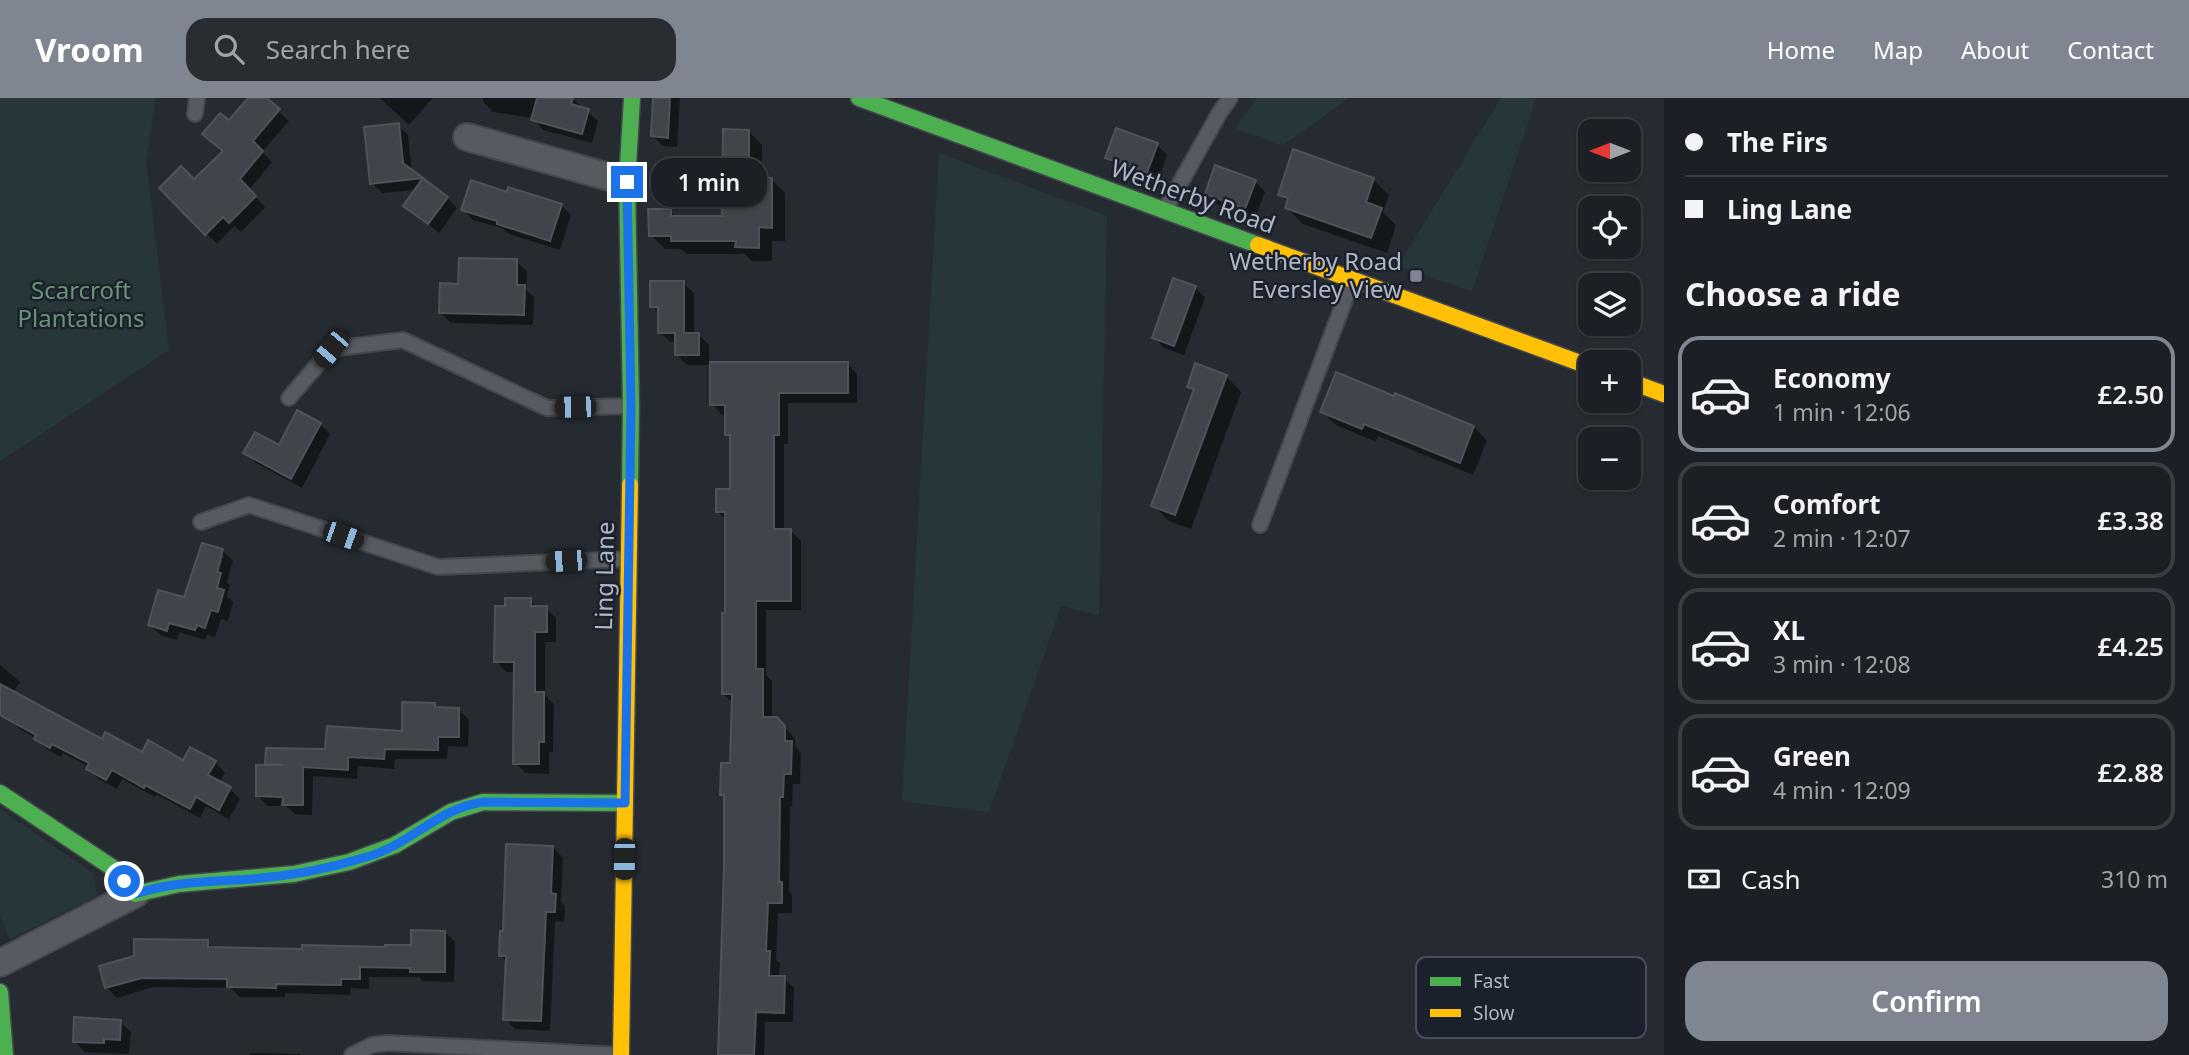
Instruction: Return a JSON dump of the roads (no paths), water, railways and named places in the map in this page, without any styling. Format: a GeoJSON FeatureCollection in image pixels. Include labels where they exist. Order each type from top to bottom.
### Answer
{"type":"FeatureCollection","features":[{"type":"Feature","properties":{"kind":"street","name":"Ling Lane"},"geometry":{"type":"LineString","coordinates":[[621,1055],[631,406],[627,182],[632,98]]}},
{"type":"Feature","properties":{"kind":"street","name":"Wetherby Road"},"geometry":{"type":"LineString","coordinates":[[859,98],[1578,362]]}},
{"type":"Feature","properties":{"kind":"street"},"geometry":{"type":"LineString","coordinates":[[467,137],[627,182]]}},
{"type":"Feature","properties":{"kind":"street"},"geometry":{"type":"LineString","coordinates":[[1641,385],[1664,394]]}},
{"type":"Feature","properties":{"kind":"street"},"geometry":{"type":"LineString","coordinates":[[0,793],[113,868],[135,894]]}},
{"type":"Feature","properties":{"kind":"street"},"geometry":{"type":"LineString","coordinates":[[0,963],[135,894],[186,882],[291,874],[367,858],[403,842],[442,815],[466,804],[625,803]]}},
{"type":"Feature","properties":{"kind":"street"},"geometry":{"type":"LineString","coordinates":[[0,992],[5,1055]]}},
{"type":"Feature","properties":{"kind":"lane"},"geometry":{"type":"LineString","coordinates":[[195,114],[197,98]]}},
{"type":"Feature","properties":{"kind":"lane"},"geometry":{"type":"LineString","coordinates":[[1164,211],[1230,98]]}},
{"type":"Feature","properties":{"kind":"lane"},"geometry":{"type":"LineString","coordinates":[[1260,525],[1352,279]]}},
{"type":"Feature","properties":{"kind":"lane"},"geometry":{"type":"LineString","coordinates":[[289,398],[331,349],[403,340],[547,408],[631,406]]}},
{"type":"Feature","properties":{"kind":"lane"},"geometry":{"type":"LineString","coordinates":[[201,522],[249,505],[438,567],[628,559]]}},
{"type":"Feature","properties":{"kind":"lane"},"geometry":{"type":"LineString","coordinates":[[352,1055],[372,1045],[388,1043],[621,1055]]}},
{"type":"Feature","properties":{"kind":"place","name":"Wetherby Road Eversley View"},"geometry":{"type":"Point","coordinates":[1416,276]}},
{"type":"Feature","properties":{"kind":"park label","name":"Scarcroft Plantations"},"geometry":{"type":"Point","coordinates":[81,305]}}]}
